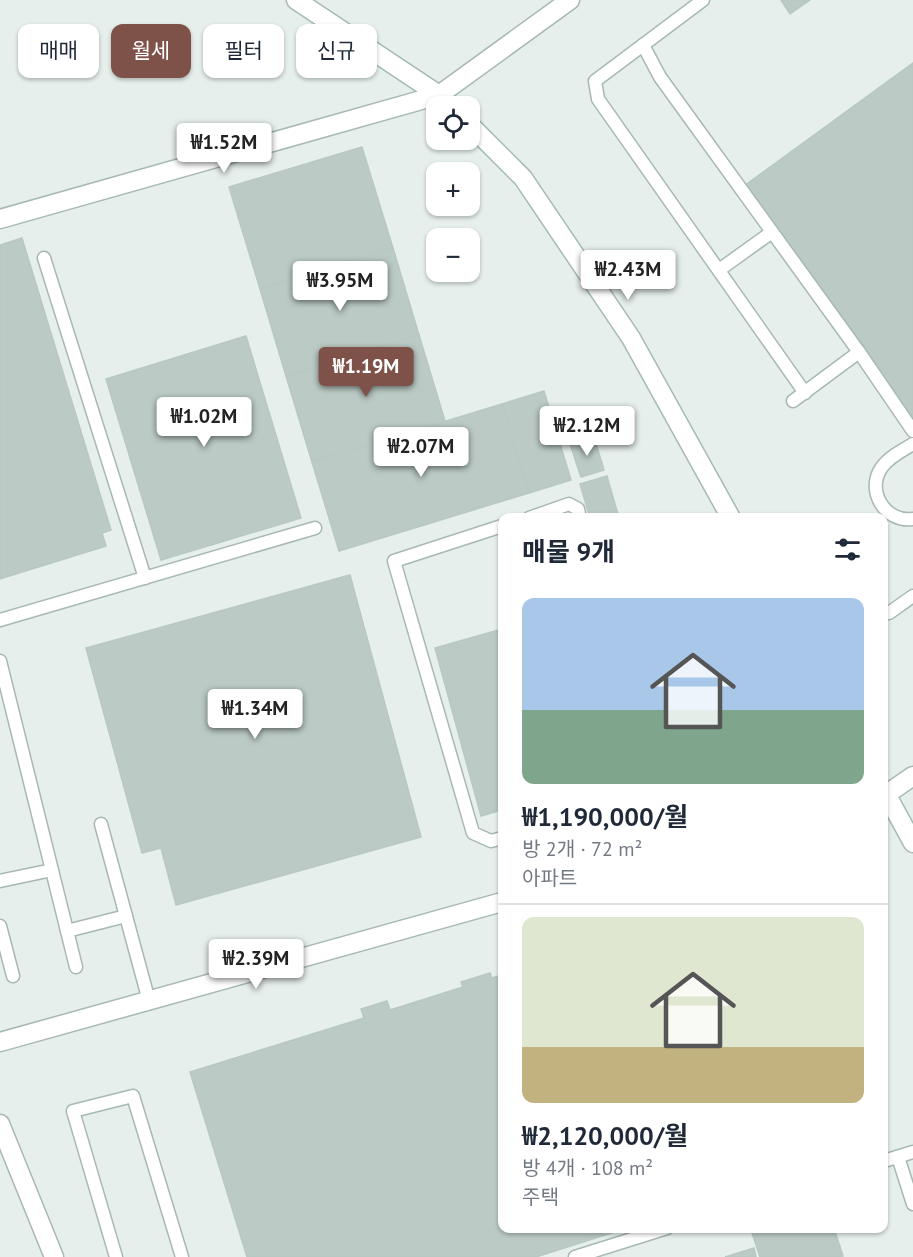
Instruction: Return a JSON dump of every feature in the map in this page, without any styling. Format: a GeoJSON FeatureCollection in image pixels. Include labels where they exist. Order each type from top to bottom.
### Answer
{"type":"FeatureCollection","features":[{"type":"Feature","properties":{"kind":"street"},"geometry":{"type":"LineString","coordinates":[[296,0],[438,96]]}},
{"type":"Feature","properties":{"kind":"street"},"geometry":{"type":"LineString","coordinates":[[451,96],[570,0]]}},
{"type":"Feature","properties":{"kind":"street"},"geometry":{"type":"LineString","coordinates":[[0,219],[426,106]]}},
{"type":"Feature","properties":{"kind":"street"},"geometry":{"type":"LineString","coordinates":[[480,135],[523,178],[631,338],[728,513]]}},
{"type":"Feature","properties":{"kind":"street"},"geometry":{"type":"LineString","coordinates":[[888,792],[913,776]]}},
{"type":"Feature","properties":{"kind":"street"},"geometry":{"type":"LineString","coordinates":[[888,801],[913,843]]}},
{"type":"Feature","properties":{"kind":"street"},"geometry":{"type":"LineString","coordinates":[[0,1042],[498,903]]}},
{"type":"Feature","properties":{"kind":"street"},"geometry":{"type":"LineString","coordinates":[[0,1124],[54,1257]]}},
{"type":"Feature","properties":{"kind":"lane"},"geometry":{"type":"LineString","coordinates":[[703,0],[595,81],[598,99],[805,393]]}},
{"type":"Feature","properties":{"kind":"lane"},"geometry":{"type":"LineString","coordinates":[[643,45],[660,77],[859,352],[913,431]]}},
{"type":"Feature","properties":{"kind":"lane"},"geometry":{"type":"LineString","coordinates":[[719,270],[772,232]]}},
{"type":"Feature","properties":{"kind":"lane"},"geometry":{"type":"LineString","coordinates":[[44,258],[145,578]]}},
{"type":"Feature","properties":{"kind":"lane"},"geometry":{"type":"LineString","coordinates":[[793,401],[859,352]]}},
{"type":"Feature","properties":{"kind":"lane"},"geometry":{"type":"LineString","coordinates":[[913,444],[882,466],[877,475],[876,486],[881,506],[888,513],[897,518],[913,519]]}},
{"type":"Feature","properties":{"kind":"lane"},"geometry":{"type":"LineString","coordinates":[[543,513],[569,504],[578,508],[579,513]]}},
{"type":"Feature","properties":{"kind":"lane"},"geometry":{"type":"LineString","coordinates":[[498,527],[394,561],[473,832],[491,842],[498,839]]}},
{"type":"Feature","properties":{"kind":"lane"},"geometry":{"type":"LineString","coordinates":[[0,620],[315,528]]}},
{"type":"Feature","properties":{"kind":"lane"},"geometry":{"type":"LineString","coordinates":[[889,613],[913,596]]}},
{"type":"Feature","properties":{"kind":"lane"},"geometry":{"type":"LineString","coordinates":[[0,661],[76,967]]}},
{"type":"Feature","properties":{"kind":"lane"},"geometry":{"type":"LineString","coordinates":[[101,824],[149,1001]]}},
{"type":"Feature","properties":{"kind":"lane"},"geometry":{"type":"LineString","coordinates":[[0,881],[52,870]]}},
{"type":"Feature","properties":{"kind":"lane"},"geometry":{"type":"LineString","coordinates":[[67,931],[126,916]]}},
{"type":"Feature","properties":{"kind":"lane"},"geometry":{"type":"LineString","coordinates":[[0,926],[14,976]]}},
{"type":"Feature","properties":{"kind":"lane"},"geometry":{"type":"LineString","coordinates":[[116,1257],[73,1111],[133,1096],[182,1257]]}},
{"type":"Feature","properties":{"kind":"lane"},"geometry":{"type":"LineString","coordinates":[[888,1160],[913,1152]]}},
{"type":"Feature","properties":{"kind":"lane"},"geometry":{"type":"LineString","coordinates":[[898,1157],[913,1204]]}},
{"type":"Feature","properties":{"kind":"lane"},"geometry":{"type":"LineString","coordinates":[[575,1257],[651,1233]]}},
{"type":"Feature","properties":{"kind":"building"},"geometry":{"type":"Polygon","coordinates":[[[781,0],[810,0],[790,14],[781,0]]]}},
{"type":"Feature","properties":{"kind":"building"},"geometry":{"type":"Polygon","coordinates":[[[913,63],[913,419],[744,186],[913,63]]]}},
{"type":"Feature","properties":{"kind":"building"},"geometry":{"type":"Polygon","coordinates":[[[362,147],[393,248],[260,289],[229,187],[362,147]]]}},
{"type":"Feature","properties":{"kind":"building"},"geometry":{"type":"Polygon","coordinates":[[[22,238],[111,530],[102,533],[106,546],[0,579],[0,245],[22,238]]]}},
{"type":"Feature","properties":{"kind":"building"},"geometry":{"type":"Polygon","coordinates":[[[393,248],[419,335],[286,376],[260,289],[393,248]]]}},
{"type":"Feature","properties":{"kind":"building"},"geometry":{"type":"Polygon","coordinates":[[[419,335],[445,421],[312,462],[286,376],[419,335]]]}},
{"type":"Feature","properties":{"kind":"building"},"geometry":{"type":"Polygon","coordinates":[[[246,336],[301,518],[161,560],[106,379],[246,336]]]}},
{"type":"Feature","properties":{"kind":"building"},"geometry":{"type":"Polygon","coordinates":[[[544,391],[571,480],[529,493],[502,404],[544,391]]]}},
{"type":"Feature","properties":{"kind":"building"},"geometry":{"type":"Polygon","coordinates":[[[502,404],[529,493],[339,551],[312,462],[502,404]]]}},
{"type":"Feature","properties":{"kind":"building"},"geometry":{"type":"Polygon","coordinates":[[[594,437],[604,470],[581,477],[570,444],[594,437]]]}},
{"type":"Feature","properties":{"kind":"building"},"geometry":{"type":"Polygon","coordinates":[[[607,476],[618,513],[589,513],[580,484],[607,476]]]}},
{"type":"Feature","properties":{"kind":"building"},"geometry":{"type":"Polygon","coordinates":[[[350,575],[421,837],[176,905],[161,848],[142,853],[86,648],[350,575]]]}},
{"type":"Feature","properties":{"kind":"building"},"geometry":{"type":"Polygon","coordinates":[[[498,630],[498,811],[481,816],[435,648],[498,630]]]}},
{"type":"Feature","properties":{"kind":"building"},"geometry":{"type":"Polygon","coordinates":[[[490,973],[492,978],[498,976],[498,1233],[611,1233],[536,1257],[247,1257],[190,1072],[364,1018],[361,1009],[387,1001],[390,1010],[463,987],[461,982],[490,973]]]}},
{"type":"Feature","properties":{"kind":"building"},"geometry":{"type":"Polygon","coordinates":[[[752,1233],[836,1233],[843,1256],[839,1257],[760,1257],[752,1233]]]}},
{"type":"Feature","properties":{"kind":"building"},"geometry":{"type":"Polygon","coordinates":[[[754,1248],[756,1257],[725,1257],[754,1248]]]}}]}
